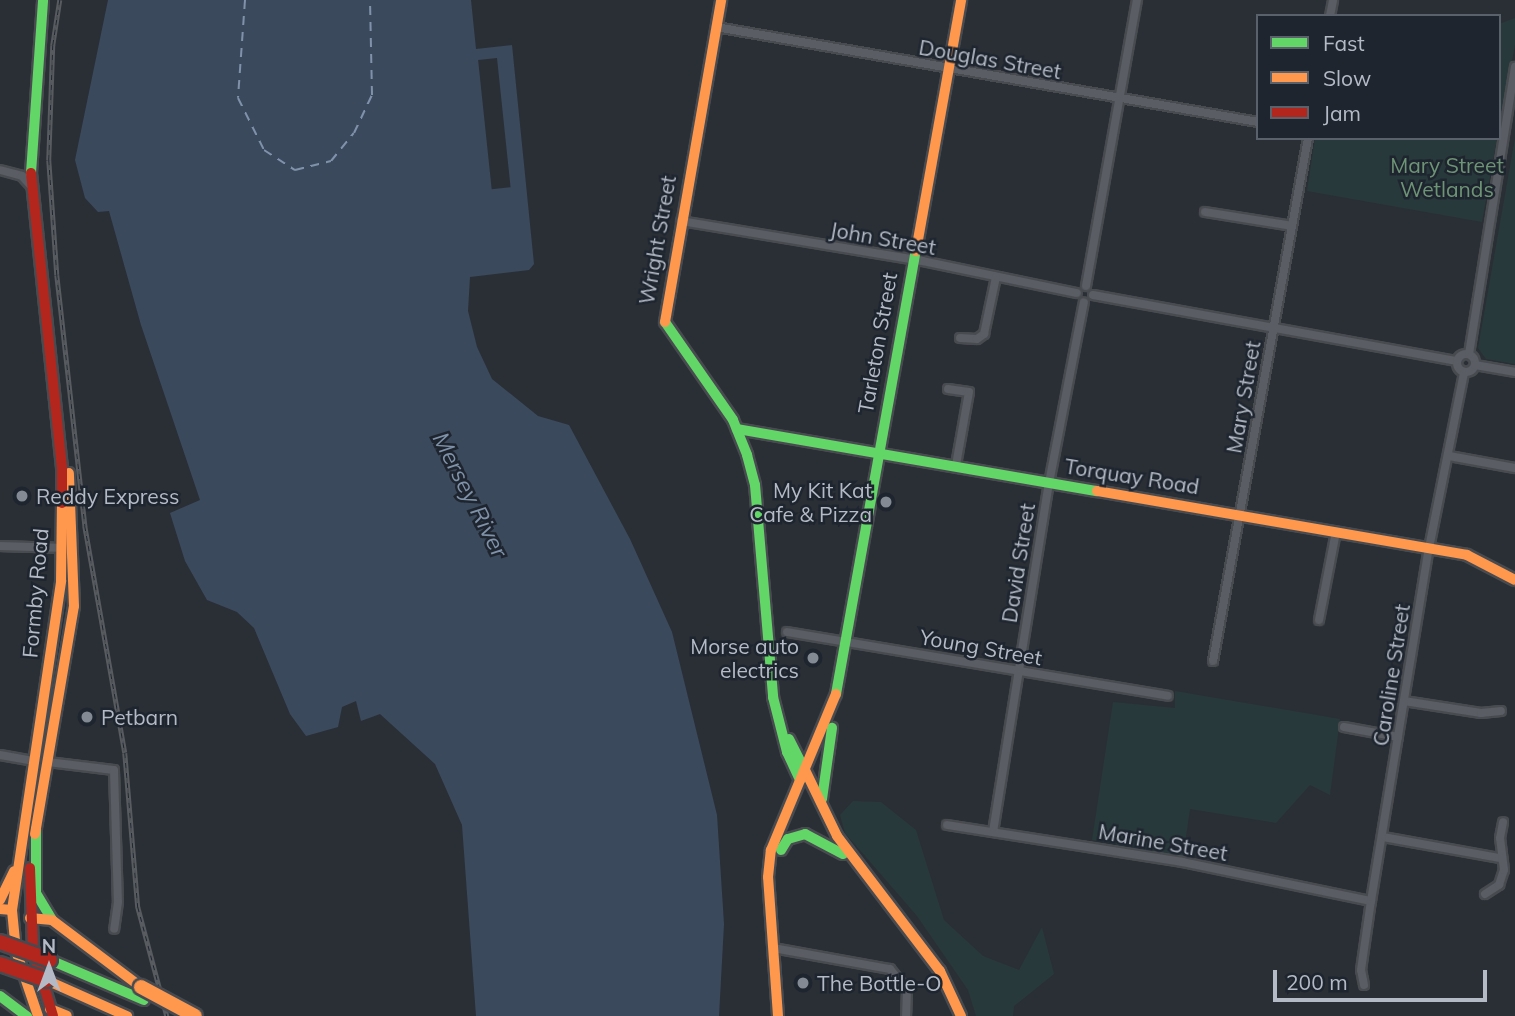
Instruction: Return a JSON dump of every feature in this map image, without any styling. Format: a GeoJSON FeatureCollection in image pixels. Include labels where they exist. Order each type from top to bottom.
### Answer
{"type":"FeatureCollection","features":[{"type":"Feature","properties":{"kind":"main road","name":"Formby Road"},"geometry":{"type":"LineString","coordinates":[[43,0],[30,188],[61,453],[68,551],[61,581],[29,879],[29,924],[47,1014]]}},
{"type":"Feature","properties":{"kind":"main road","name":"Formby Road"},"geometry":{"type":"LineString","coordinates":[[31,1000],[6,909],[74,606],[36,186],[51,0]]}},
{"type":"Feature","properties":{"kind":"main road","name":"Wright Street"},"geometry":{"type":"LineString","coordinates":[[721,0],[665,322],[737,429],[755,485],[778,715],[805,780]]}},
{"type":"Feature","properties":{"kind":"main road","name":"Tarleton Street"},"geometry":{"type":"LineString","coordinates":[[778,1016],[769,892],[771,850],[832,728],[961,0]]}},
{"type":"Feature","properties":{"kind":"main road","name":"Torquay Road"},"geometry":{"type":"LineString","coordinates":[[737,429],[1429,548],[1485,561],[1515,580]]}},
{"type":"Feature","properties":{"kind":"main road","name":"Tarleton Street"},"geometry":{"type":"LineString","coordinates":[[769,892],[780,850],[836,694]]}},
{"type":"Feature","properties":{"kind":"main road"},"geometry":{"type":"LineString","coordinates":[[823,804],[832,728]]}},
{"type":"Feature","properties":{"kind":"main road"},"geometry":{"type":"LineString","coordinates":[[805,780],[823,804],[837,836],[940,971],[961,1016]]}},
{"type":"Feature","properties":{"kind":"main road"},"geometry":{"type":"LineString","coordinates":[[805,780],[826,832],[843,854],[864,874]]}},
{"type":"Feature","properties":{"kind":"main road"},"geometry":{"type":"LineString","coordinates":[[36,829],[36,893],[52,920],[143,994],[177,1016]]}},
{"type":"Feature","properties":{"kind":"main road"},"geometry":{"type":"LineString","coordinates":[[780,850],[788,839],[805,834],[843,854]]}},
{"type":"Feature","properties":{"kind":"main road"},"geometry":{"type":"LineString","coordinates":[[0,900],[14,871]]}},
{"type":"Feature","properties":{"kind":"main road"},"geometry":{"type":"LineString","coordinates":[[6,909],[29,924]]}},
{"type":"Feature","properties":{"kind":"main road"},"geometry":{"type":"LineString","coordinates":[[20,963],[20,935],[29,924],[52,920]]}},
{"type":"Feature","properties":{"kind":"main road"},"geometry":{"type":"LineString","coordinates":[[903,921],[954,1016]]}},
{"type":"Feature","properties":{"kind":"main road"},"geometry":{"type":"LineString","coordinates":[[0,943],[143,994],[195,1016]]}},
{"type":"Feature","properties":{"kind":"main road"},"geometry":{"type":"LineString","coordinates":[[0,964],[46,980],[127,1016]]}},
{"type":"Feature","properties":{"kind":"main road"},"geometry":{"type":"LineString","coordinates":[[0,996],[19,1003],[31,1000],[38,987],[36,967]]}},
{"type":"Feature","properties":{"kind":"main road"},"geometry":{"type":"LineString","coordinates":[[0,996],[27,1016]]}},
{"type":"Feature","properties":{"kind":"main road"},"geometry":{"type":"LineString","coordinates":[[31,1000],[47,1014],[66,1016]]}},
{"type":"Feature","properties":{"kind":"street"},"geometry":{"type":"LineString","coordinates":[[1093,295],[1084,302],[1077,293],[1086,286],[1137,0]]}},
{"type":"Feature","properties":{"kind":"street","name":"Douglas Street"},"geometry":{"type":"LineString","coordinates":[[716,27],[1119,100],[1256,122]]}},
{"type":"Feature","properties":{"kind":"street"},"geometry":{"type":"LineString","coordinates":[[1475,365],[1469,355],[1515,67]]}},
{"type":"Feature","properties":{"kind":"street","name":"Mary Street"},"geometry":{"type":"LineString","coordinates":[[1213,661],[1308,140]]}},
{"type":"Feature","properties":{"kind":"street"},"geometry":{"type":"LineString","coordinates":[[4,171],[30,165]]}},
{"type":"Feature","properties":{"kind":"street"},"geometry":{"type":"LineString","coordinates":[[4,171],[24,177],[30,188]]}},
{"type":"Feature","properties":{"kind":"street"},"geometry":{"type":"LineString","coordinates":[[1205,212],[1292,226]]}},
{"type":"Feature","properties":{"kind":"street","name":"John Street"},"geometry":{"type":"LineString","coordinates":[[681,222],[914,260],[1077,293]]}},
{"type":"Feature","properties":{"kind":"street"},"geometry":{"type":"LineString","coordinates":[[960,338],[977,339],[984,334],[996,277]]}},
{"type":"Feature","properties":{"kind":"street"},"geometry":{"type":"LineString","coordinates":[[1086,286],[1093,295],[1457,361],[1469,355]]}},
{"type":"Feature","properties":{"kind":"street","name":"David Street"},"geometry":{"type":"LineString","coordinates":[[993,832],[1049,483],[1084,302]]}},
{"type":"Feature","properties":{"kind":"street"},"geometry":{"type":"LineString","coordinates":[[1457,361],[1464,373],[1475,365],[1515,372]]}},
{"type":"Feature","properties":{"kind":"street","name":"Caroline Street"},"geometry":{"type":"LineString","coordinates":[[1364,985],[1361,970],[1371,901],[1429,548],[1450,456],[1464,373]]}},
{"type":"Feature","properties":{"kind":"street"},"geometry":{"type":"LineString","coordinates":[[948,389],[969,392],[957,465]]}},
{"type":"Feature","properties":{"kind":"street"},"geometry":{"type":"LineString","coordinates":[[1450,456],[1515,468]]}},
{"type":"Feature","properties":{"kind":"street"},"geometry":{"type":"LineString","coordinates":[[1319,620],[1336,532]]}},
{"type":"Feature","properties":{"kind":"street"},"geometry":{"type":"LineString","coordinates":[[0,547],[68,551]]}},
{"type":"Feature","properties":{"kind":"street","name":"Young Street"},"geometry":{"type":"LineString","coordinates":[[787,632],[1168,696]]}},
{"type":"Feature","properties":{"kind":"street"},"geometry":{"type":"LineString","coordinates":[[1404,701],[1482,713],[1501,711]]}},
{"type":"Feature","properties":{"kind":"street"},"geometry":{"type":"LineString","coordinates":[[1344,727],[1398,737]]}},
{"type":"Feature","properties":{"kind":"street"},"geometry":{"type":"LineString","coordinates":[[0,755],[114,770],[118,902],[114,929]]}},
{"type":"Feature","properties":{"kind":"street"},"geometry":{"type":"LineString","coordinates":[[1485,894],[1499,885],[1504,870],[1500,858],[1503,822]]}},
{"type":"Feature","properties":{"kind":"street","name":"Marine Street"},"geometry":{"type":"LineString","coordinates":[[947,825],[1182,862],[1371,901]]}},
{"type":"Feature","properties":{"kind":"street"},"geometry":{"type":"LineString","coordinates":[[1383,837],[1500,858]]}},
{"type":"Feature","properties":{"kind":"street"},"geometry":{"type":"LineString","coordinates":[[774,948],[890,969],[907,990],[906,1016]]}},
{"type":"Feature","properties":{"kind":"green space","name":"Mary Street Wetlands"},"geometry":{"type":"Polygon","coordinates":[[[1515,18],[1515,45],[1501,118],[1501,23],[1515,18]]]}},
{"type":"Feature","properties":{"kind":"green space"},"geometry":{"type":"Polygon","coordinates":[[[1515,138],[1515,364],[1486,359],[1478,348],[1515,138]]]}},
{"type":"Feature","properties":{"kind":"green space","name":"Mary Street Wetlands"},"geometry":{"type":"Polygon","coordinates":[[[1315,140],[1497,140],[1482,222],[1307,191],[1315,140]]]}},
{"type":"Feature","properties":{"kind":"green space"},"geometry":{"type":"Polygon","coordinates":[[[1175,691],[1340,719],[1330,795],[1310,785],[1276,823],[1190,809],[1183,857],[1092,840],[1113,702],[1175,708],[1175,691]]]}},
{"type":"Feature","properties":{"kind":"green space"},"geometry":{"type":"Polygon","coordinates":[[[853,801],[881,802],[916,830],[944,920],[983,956],[1019,970],[1042,927],[1054,974],[1014,1006],[1013,1016],[976,1016],[968,990],[917,916],[845,833],[840,815],[853,801]]]}},
{"type":"Feature","properties":{"kind":"water","name":"Mersey River"},"geometry":{"type":"Polygon","coordinates":[[[108,0],[471,0],[476,49],[512,45],[534,264],[529,270],[470,277],[468,311],[477,347],[492,379],[538,416],[569,425],[630,539],[672,632],[717,815],[724,924],[719,1016],[476,1016],[462,825],[435,764],[380,714],[361,721],[356,701],[342,707],[338,727],[306,736],[290,714],[254,628],[237,612],[207,600],[185,561],[170,513],[200,500],[141,325],[109,211],[98,212],[85,198],[75,160],[108,0]]]}},
{"type":"Feature","properties":{"kind":"pier"},"geometry":{"type":"Polygon","coordinates":[[[497,58],[511,187],[492,189],[478,60],[497,58]]]}},
{"type":"Feature","properties":{"kind":"ferry route"},"geometry":{"type":"LineString","coordinates":[[245,0],[238,98],[264,150],[295,170],[331,161],[354,133],[372,95],[370,0]]}},
{"type":"Feature","properties":{"kind":"railway"},"geometry":{"type":"LineString","coordinates":[[60,0],[53,45],[49,160],[57,275],[85,526],[125,753],[138,907],[167,1016]]}},
{"type":"Feature","properties":{"kind":"traffic: fast"},"geometry":{"type":"LineString","coordinates":[[31,173],[43,0]]}},
{"type":"Feature","properties":{"kind":"traffic: fast"},"geometry":{"type":"LineString","coordinates":[[836,694],[916,251]]}},
{"type":"Feature","properties":{"kind":"traffic: fast"},"geometry":{"type":"LineString","coordinates":[[665,322],[733,420],[747,455],[755,485],[773,697],[787,752],[800,780]]}},
{"type":"Feature","properties":{"kind":"traffic: fast"},"geometry":{"type":"LineString","coordinates":[[737,429],[1097,491]]}},
{"type":"Feature","properties":{"kind":"traffic: fast"},"geometry":{"type":"LineString","coordinates":[[822,799],[832,728]]}},
{"type":"Feature","properties":{"kind":"traffic: fast"},"geometry":{"type":"LineString","coordinates":[[789,739],[805,770]]}},
{"type":"Feature","properties":{"kind":"traffic: fast"},"geometry":{"type":"LineString","coordinates":[[36,829],[36,893],[52,920]]}},
{"type":"Feature","properties":{"kind":"traffic: fast"},"geometry":{"type":"LineString","coordinates":[[781,850],[788,839],[805,834],[843,854]]}},
{"type":"Feature","properties":{"kind":"traffic: fast"},"geometry":{"type":"LineString","coordinates":[[50,960],[144,1000]]}},
{"type":"Feature","properties":{"kind":"traffic: fast"},"geometry":{"type":"LineString","coordinates":[[0,996],[27,1016]]}},
{"type":"Feature","properties":{"kind":"traffic: slow"},"geometry":{"type":"LineString","coordinates":[[665,322],[721,0]]}},
{"type":"Feature","properties":{"kind":"traffic: slow"},"geometry":{"type":"LineString","coordinates":[[916,251],[961,0]]}},
{"type":"Feature","properties":{"kind":"traffic: slow"},"geometry":{"type":"LineString","coordinates":[[35,834],[74,606],[69,473]]}},
{"type":"Feature","properties":{"kind":"traffic: slow"},"geometry":{"type":"LineString","coordinates":[[1097,491],[1467,555],[1515,580]]}},
{"type":"Feature","properties":{"kind":"traffic: slow"},"geometry":{"type":"LineString","coordinates":[[38,1016],[16,951],[12,910],[61,581],[62,503]]}},
{"type":"Feature","properties":{"kind":"traffic: slow"},"geometry":{"type":"LineString","coordinates":[[778,1016],[768,877],[771,850],[836,694]]}},
{"type":"Feature","properties":{"kind":"traffic: slow"},"geometry":{"type":"LineString","coordinates":[[805,770],[837,836],[940,971],[961,1016]]}},
{"type":"Feature","properties":{"kind":"traffic: slow"},"geometry":{"type":"LineString","coordinates":[[0,900],[14,871]]}},
{"type":"Feature","properties":{"kind":"traffic: slow"},"geometry":{"type":"LineString","coordinates":[[0,909],[12,910]]}},
{"type":"Feature","properties":{"kind":"traffic: slow"},"geometry":{"type":"LineString","coordinates":[[30,918],[52,920],[141,987]]}},
{"type":"Feature","properties":{"kind":"traffic: slow"},"geometry":{"type":"LineString","coordinates":[[46,980],[127,1016]]}},
{"type":"Feature","properties":{"kind":"traffic: slow"},"geometry":{"type":"LineString","coordinates":[[141,987],[195,1016]]}},
{"type":"Feature","properties":{"kind":"traffic: slow"},"geometry":{"type":"LineString","coordinates":[[50,1009],[67,1016]]}},
{"type":"Feature","properties":{"kind":"traffic: jam"},"geometry":{"type":"LineString","coordinates":[[31,173],[62,467],[62,503]]}},
{"type":"Feature","properties":{"kind":"traffic: jam"},"geometry":{"type":"LineString","coordinates":[[30,868],[33,950],[53,1016]]}},
{"type":"Feature","properties":{"kind":"traffic: jam"},"geometry":{"type":"LineString","coordinates":[[0,942],[50,960]]}},
{"type":"Feature","properties":{"kind":"traffic: jam"},"geometry":{"type":"LineString","coordinates":[[0,964],[46,980]]}},
{"type":"Feature","properties":{"kind":"place","name":"Reddy Express"},"geometry":{"type":"Point","coordinates":[22,496]}},
{"type":"Feature","properties":{"kind":"place","name":"My Kit Kat Cafe & Pizza"},"geometry":{"type":"Point","coordinates":[886,502]}},
{"type":"Feature","properties":{"kind":"place","name":"Morse auto electrics"},"geometry":{"type":"Point","coordinates":[813,658]}},
{"type":"Feature","properties":{"kind":"place","name":"Petbarn"},"geometry":{"type":"Point","coordinates":[87,717]}},
{"type":"Feature","properties":{"kind":"place","name":"The Bottle-O"},"geometry":{"type":"Point","coordinates":[803,983]}}]}
